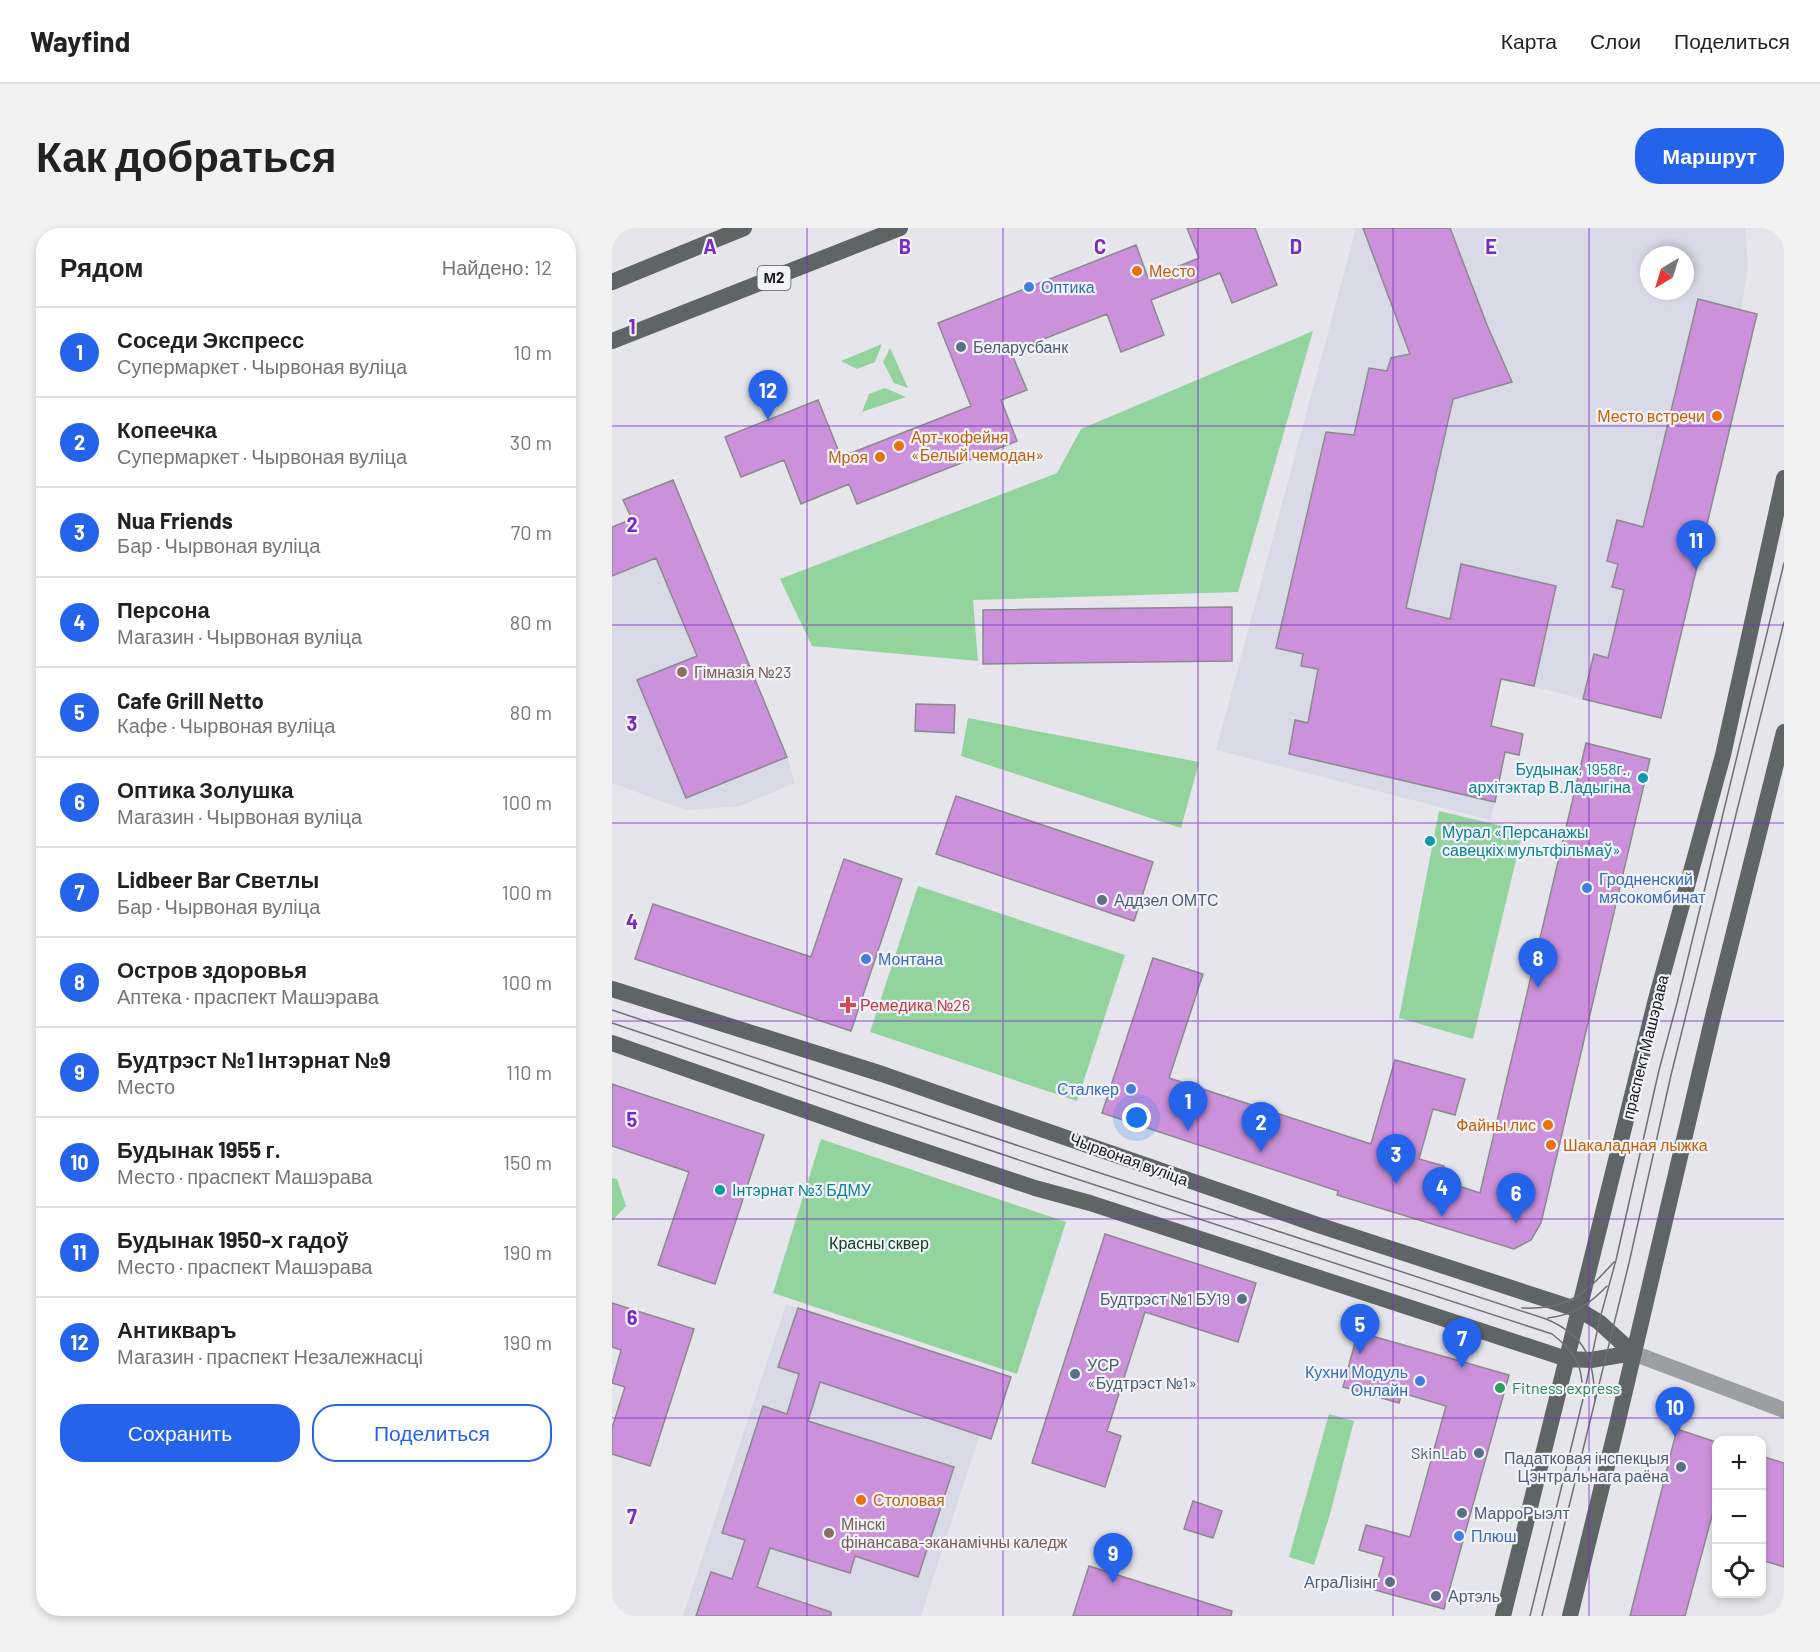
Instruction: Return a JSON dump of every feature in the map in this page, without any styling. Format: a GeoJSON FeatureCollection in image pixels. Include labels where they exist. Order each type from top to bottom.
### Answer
{"type":"FeatureCollection","features":[{"type":"Feature","properties":{"kind":"main road"},"geometry":{"type":"LineString","coordinates":[[612,282],[744,228]]}},
{"type":"Feature","properties":{"kind":"main road","name":"М2"},"geometry":{"type":"LineString","coordinates":[[612,341],[900,228]]}},
{"type":"Feature","properties":{"kind":"main road","name":"праспект Машэрава"},"geometry":{"type":"LineString","coordinates":[[1503,1616],[1656,999],[1723,755],[1778,529],[1784,478]]}},
{"type":"Feature","properties":{"kind":"main road"},"geometry":{"type":"LineString","coordinates":[[1570,1616],[1714,1012],[1784,732]]}},
{"type":"Feature","properties":{"kind":"main road","name":"Чырвоная вуліца"},"geometry":{"type":"LineString","coordinates":[[612,989],[882,1074],[1307,1221],[1579,1310],[1599,1322],[1633,1353]]}},
{"type":"Feature","properties":{"kind":"main road"},"geometry":{"type":"LineString","coordinates":[[612,1043],[1035,1188],[1090,1203],[1567,1359],[1598,1360],[1633,1353]]}},
{"type":"Feature","properties":{"kind":"street","name":"Чырвоная вуліца"},"geometry":{"type":"LineString","coordinates":[[1633,1353],[1784,1410]]}},
{"type":"Feature","properties":{"kind":"shaded area"},"geometry":{"type":"Polygon","coordinates":[[[1356,228],[1745,228],[1748,265],[1741,310],[1757,314],[1707,520],[1648,505],[1643,526],[1645,545],[1700,558],[1661,718],[1501,679],[1491,726],[1523,734],[1519,755],[1505,753],[1491,820],[1216,750],[1356,228]]]}},
{"type":"Feature","properties":{"kind":"shaded area","name":"Гімназія №23"},"geometry":{"type":"Polygon","coordinates":[[[673,480],[787,757],[795,783],[740,806],[686,810],[612,783],[612,527],[631,519],[623,500],[673,480]]]}},
{"type":"Feature","properties":{"kind":"shaded area","name":"Мінскі фінансава-эканамічны каледж"},"geometry":{"type":"Polygon","coordinates":[[[786,1304],[1011,1377],[991,1439],[979,1436],[921,1616],[683,1616],[786,1304]]]}},
{"type":"Feature","properties":{"kind":"green space"},"geometry":{"type":"Polygon","coordinates":[[[1313,331],[1238,592],[973,600],[978,661],[812,646],[780,579],[1057,473],[1081,429],[1313,331]]]}},
{"type":"Feature","properties":{"kind":"green space"},"geometry":{"type":"Polygon","coordinates":[[[882,344],[875,362],[857,369],[841,361],[882,344]]]}},
{"type":"Feature","properties":{"kind":"green space"},"geometry":{"type":"Polygon","coordinates":[[[890,348],[908,388],[894,383],[883,362],[890,348]]]}},
{"type":"Feature","properties":{"kind":"green space"},"geometry":{"type":"Polygon","coordinates":[[[885,388],[906,397],[862,412],[869,394],[885,388]]]}},
{"type":"Feature","properties":{"kind":"green space"},"geometry":{"type":"Polygon","coordinates":[[[968,718],[1199,762],[1181,828],[961,756],[968,718]]]}},
{"type":"Feature","properties":{"kind":"green space"},"geometry":{"type":"Polygon","coordinates":[[[1439,811],[1523,831],[1473,1039],[1399,1018],[1439,811]]]}},
{"type":"Feature","properties":{"kind":"green space"},"geometry":{"type":"Polygon","coordinates":[[[918,886],[1125,955],[1077,1101],[870,1032],[918,886]]]}},
{"type":"Feature","properties":{"kind":"green space","name":"Красны сквер"},"geometry":{"type":"Polygon","coordinates":[[[821,1139],[1066,1222],[1017,1374],[773,1293],[821,1139]]]}},
{"type":"Feature","properties":{"kind":"green space"},"geometry":{"type":"Polygon","coordinates":[[[612,1178],[617,1179],[626,1206],[612,1221],[612,1178]]]}},
{"type":"Feature","properties":{"kind":"green space"},"geometry":{"type":"Polygon","coordinates":[[[1329,1414],[1354,1421],[1314,1565],[1289,1557],[1329,1414]]]}},
{"type":"Feature","properties":{"kind":"building"},"geometry":{"type":"Polygon","coordinates":[[[1187,228],[1255,228],[1277,285],[1232,303],[1220,273],[1151,300],[1164,335],[1121,352],[1107,314],[1011,352],[1027,390],[1001,400],[1017,441],[857,504],[849,484],[801,504],[784,460],[741,477],[725,437],[818,400],[841,457],[971,406],[938,323],[1136,245],[1148,278],[1172,269],[1199,258],[1187,228]]]}},
{"type":"Feature","properties":{"kind":"building"},"geometry":{"type":"Polygon","coordinates":[[[1363,228],[1450,228],[1487,325],[1512,382],[1453,399],[1406,608],[1450,619],[1461,564],[1556,586],[1534,686],[1501,679],[1491,726],[1523,734],[1519,755],[1505,752],[1495,802],[1289,754],[1295,720],[1308,723],[1318,669],[1301,666],[1303,654],[1276,648],[1326,432],[1354,435],[1369,368],[1387,371],[1391,358],[1410,354],[1363,228]]]}},
{"type":"Feature","properties":{"kind":"building"},"geometry":{"type":"Polygon","coordinates":[[[1698,299],[1757,314],[1661,718],[1583,699],[1594,654],[1608,658],[1624,590],[1612,587],[1618,564],[1607,561],[1617,520],[1643,527],[1698,299]]]}},
{"type":"Feature","properties":{"kind":"building","name":"Гімназія №23"},"geometry":{"type":"Polygon","coordinates":[[[673,480],[787,757],[686,798],[637,680],[697,656],[656,558],[612,576],[612,527],[632,519],[623,500],[673,480]]]}},
{"type":"Feature","properties":{"kind":"building"},"geometry":{"type":"Polygon","coordinates":[[[1232,607],[1232,661],[983,664],[983,610],[1232,607]]]}},
{"type":"Feature","properties":{"kind":"building"},"geometry":{"type":"Polygon","coordinates":[[[916,704],[955,705],[954,733],[915,731],[916,704]]]}},
{"type":"Feature","properties":{"kind":"building"},"geometry":{"type":"Polygon","coordinates":[[[1586,743],[1650,759],[1541,1223],[1531,1240],[1514,1249],[1337,1195],[1338,1191],[1102,1113],[1153,958],[1203,974],[1169,1078],[1371,1144],[1395,1060],[1465,1079],[1455,1115],[1433,1109],[1419,1159],[1444,1166],[1440,1180],[1480,1193],[1586,743]]]}},
{"type":"Feature","properties":{"kind":"building"},"geometry":{"type":"Polygon","coordinates":[[[956,796],[1153,862],[1134,921],[936,854],[956,796]]]}},
{"type":"Feature","properties":{"kind":"building"},"geometry":{"type":"Polygon","coordinates":[[[844,859],[902,879],[851,1031],[635,959],[653,904],[811,957],[844,859]]]}},
{"type":"Feature","properties":{"kind":"building","name":"Інтэрнат №3 БДМУ"},"geometry":{"type":"Polygon","coordinates":[[[612,1084],[764,1135],[715,1284],[658,1265],[689,1172],[612,1146],[612,1084]]]}},
{"type":"Feature","properties":{"kind":"building"},"geometry":{"type":"Polygon","coordinates":[[[1105,1234],[1256,1283],[1238,1342],[1145,1312],[1107,1431],[1121,1436],[1105,1487],[1032,1463],[1105,1234]]]}},
{"type":"Feature","properties":{"kind":"building"},"geometry":{"type":"Polygon","coordinates":[[[612,1303],[694,1329],[650,1466],[612,1454],[612,1428],[625,1387],[612,1383],[621,1350],[612,1347],[612,1303]]]}},
{"type":"Feature","properties":{"kind":"building","name":"Мінскі фінансава-эканамічны каледж"},"geometry":{"type":"Polygon","coordinates":[[[798,1308],[1011,1377],[991,1439],[820,1382],[808,1421],[954,1467],[918,1577],[855,1556],[850,1573],[770,1548],[757,1587],[831,1612],[831,1616],[696,1616],[711,1572],[732,1579],[745,1540],[722,1533],[763,1406],[787,1414],[799,1374],[778,1367],[798,1308]]]}},
{"type":"Feature","properties":{"kind":"building"},"geometry":{"type":"Polygon","coordinates":[[[1358,1332],[1509,1375],[1444,1609],[1375,1590],[1384,1557],[1359,1550],[1366,1525],[1410,1537],[1446,1406],[1402,1393],[1399,1403],[1343,1387],[1358,1332]]]}},
{"type":"Feature","properties":{"kind":"building"},"geometry":{"type":"Polygon","coordinates":[[[1677,1429],[1712,1441],[1712,1516],[1685,1616],[1630,1616],[1677,1429]]]}},
{"type":"Feature","properties":{"kind":"building"},"geometry":{"type":"Polygon","coordinates":[[[1766,1458],[1784,1463],[1784,1567],[1766,1562],[1766,1458]]]}},
{"type":"Feature","properties":{"kind":"building"},"geometry":{"type":"Polygon","coordinates":[[[1193,1501],[1222,1511],[1213,1538],[1184,1529],[1193,1501]]]}},
{"type":"Feature","properties":{"kind":"building"},"geometry":{"type":"Polygon","coordinates":[[[1089,1566],[1232,1611],[1231,1616],[1073,1616],[1089,1566]]]}},
{"type":"Feature","properties":{"kind":"tram line"},"geometry":{"type":"LineString","coordinates":[[1530,1616],[1583,1399],[1599,1322],[1616,1260],[1659,1070],[1784,563]]}},
{"type":"Feature","properties":{"kind":"tram line"},"geometry":{"type":"LineString","coordinates":[[1542,1616],[1629,1263],[1671,1075],[1784,622]]}},
{"type":"Feature","properties":{"kind":"tram line"},"geometry":{"type":"LineString","coordinates":[[612,1010],[1546,1319],[1571,1333],[1585,1351],[1593,1374],[1595,1402]]}},
{"type":"Feature","properties":{"kind":"tram line"},"geometry":{"type":"LineString","coordinates":[[612,1023],[1043,1168],[1552,1334],[1573,1355],[1579,1367],[1582,1382]]}},
{"type":"Feature","properties":{"kind":"tram line"},"geometry":{"type":"LineString","coordinates":[[1522,1308],[1538,1308],[1564,1303],[1594,1283],[1614,1262]]}},
{"type":"Feature","properties":{"kind":"tram line"},"geometry":{"type":"LineString","coordinates":[[1548,1318],[1580,1308],[1607,1286]]}},
{"type":"Feature","properties":{"kind":"place","name":"Место"},"geometry":{"type":"Point","coordinates":[1137,271]}},
{"type":"Feature","properties":{"kind":"place","name":"Оптика"},"geometry":{"type":"Point","coordinates":[1029,287]}},
{"type":"Feature","properties":{"kind":"place","name":"Беларусбанк"},"geometry":{"type":"Point","coordinates":[961,347]}},
{"type":"Feature","properties":{"kind":"place","name":"Место встречи"},"geometry":{"type":"Point","coordinates":[1717,416]}},
{"type":"Feature","properties":{"kind":"place","name":"Антикваръ"},"geometry":{"type":"Point","coordinates":[768,420]}},
{"type":"Feature","properties":{"kind":"place","name":"Арт-кофейня «Белый чемодан»"},"geometry":{"type":"Point","coordinates":[899,446]}},
{"type":"Feature","properties":{"kind":"place","name":"Мроя"},"geometry":{"type":"Point","coordinates":[880,457]}},
{"type":"Feature","properties":{"kind":"place","name":"Будынак 1950-х гадоў"},"geometry":{"type":"Point","coordinates":[1696,570]}},
{"type":"Feature","properties":{"kind":"place","name":"Гімназія №23"},"geometry":{"type":"Point","coordinates":[682,672]}},
{"type":"Feature","properties":{"kind":"place","name":"Будынак, 1958г., архітэктар В.Ладыгіна"},"geometry":{"type":"Point","coordinates":[1643,778]}},
{"type":"Feature","properties":{"kind":"place","name":"Мурал «Персанажы савецкіх мультфільмаў»"},"geometry":{"type":"Point","coordinates":[1430,841]}},
{"type":"Feature","properties":{"kind":"place","name":"Гродненский мясокомбинат"},"geometry":{"type":"Point","coordinates":[1587,888]}},
{"type":"Feature","properties":{"kind":"place","name":"Аддзел ОМТС"},"geometry":{"type":"Point","coordinates":[1102,900]}},
{"type":"Feature","properties":{"kind":"place","name":"Монтана"},"geometry":{"type":"Point","coordinates":[866,959]}},
{"type":"Feature","properties":{"kind":"place","name":"Остров здоровья"},"geometry":{"type":"Point","coordinates":[1538,988]}},
{"type":"Feature","properties":{"kind":"place","name":"Ремедика №26"},"geometry":{"type":"Point","coordinates":[848,1005]}},
{"type":"Feature","properties":{"kind":"place","name":"Сталкер"},"geometry":{"type":"Point","coordinates":[1131,1089]}},
{"type":"Feature","properties":{"kind":"place","name":"Файны лис"},"geometry":{"type":"Point","coordinates":[1548,1125]}},
{"type":"Feature","properties":{"kind":"place","name":"Соседи Экспресс"},"geometry":{"type":"Point","coordinates":[1188,1131]}},
{"type":"Feature","properties":{"kind":"place","name":"Шакаладная лыжка"},"geometry":{"type":"Point","coordinates":[1551,1145]}},
{"type":"Feature","properties":{"kind":"place","name":"Копеечка"},"geometry":{"type":"Point","coordinates":[1261,1152]}},
{"type":"Feature","properties":{"kind":"place","name":"Nua Friends"},"geometry":{"type":"Point","coordinates":[1396,1184]}},
{"type":"Feature","properties":{"kind":"place","name":"Інтэрнат №3 БДМУ"},"geometry":{"type":"Point","coordinates":[720,1190]}},
{"type":"Feature","properties":{"kind":"place","name":"Персона"},"geometry":{"type":"Point","coordinates":[1442,1217]}},
{"type":"Feature","properties":{"kind":"place","name":"Оптика Золушка"},"geometry":{"type":"Point","coordinates":[1516,1223]}},
{"type":"Feature","properties":{"kind":"place","name":"Будтрэст №1 БУ19"},"geometry":{"type":"Point","coordinates":[1242,1299]}},
{"type":"Feature","properties":{"kind":"place","name":"Cafe Grill Netto"},"geometry":{"type":"Point","coordinates":[1360,1354]}},
{"type":"Feature","properties":{"kind":"place","name":"Lidbeer Bar Светлы"},"geometry":{"type":"Point","coordinates":[1462,1368]}},
{"type":"Feature","properties":{"kind":"place","name":"УСР «Будтрэст №1»"},"geometry":{"type":"Point","coordinates":[1075,1374]}},
{"type":"Feature","properties":{"kind":"place","name":"Кухни Модуль Онлайн"},"geometry":{"type":"Point","coordinates":[1420,1381]}},
{"type":"Feature","properties":{"kind":"place","name":"Fitness express"},"geometry":{"type":"Point","coordinates":[1500,1388]}},
{"type":"Feature","properties":{"kind":"place","name":"Будынак 1955 г."},"geometry":{"type":"Point","coordinates":[1675,1437]}},
{"type":"Feature","properties":{"kind":"place","name":"SkinLab"},"geometry":{"type":"Point","coordinates":[1479,1453]}},
{"type":"Feature","properties":{"kind":"place","name":"Падатковая інспекцыя Цэнтральнага раёна"},"geometry":{"type":"Point","coordinates":[1681,1467]}},
{"type":"Feature","properties":{"kind":"place","name":"Столовая"},"geometry":{"type":"Point","coordinates":[861,1500]}},
{"type":"Feature","properties":{"kind":"place","name":"МарроРыэлт"},"geometry":{"type":"Point","coordinates":[1462,1513]}},
{"type":"Feature","properties":{"kind":"place","name":"Мінскі фінансава-эканамічны каледж"},"geometry":{"type":"Point","coordinates":[829,1533]}},
{"type":"Feature","properties":{"kind":"place","name":"Плюш"},"geometry":{"type":"Point","coordinates":[1459,1536]}},
{"type":"Feature","properties":{"kind":"place","name":"АграЛізінг"},"geometry":{"type":"Point","coordinates":[1390,1582]}},
{"type":"Feature","properties":{"kind":"place","name":"Будтрэст №1 Інтэрнат №9"},"geometry":{"type":"Point","coordinates":[1113,1583]}},
{"type":"Feature","properties":{"kind":"place","name":"Артэль"},"geometry":{"type":"Point","coordinates":[1436,1596]}}]}
